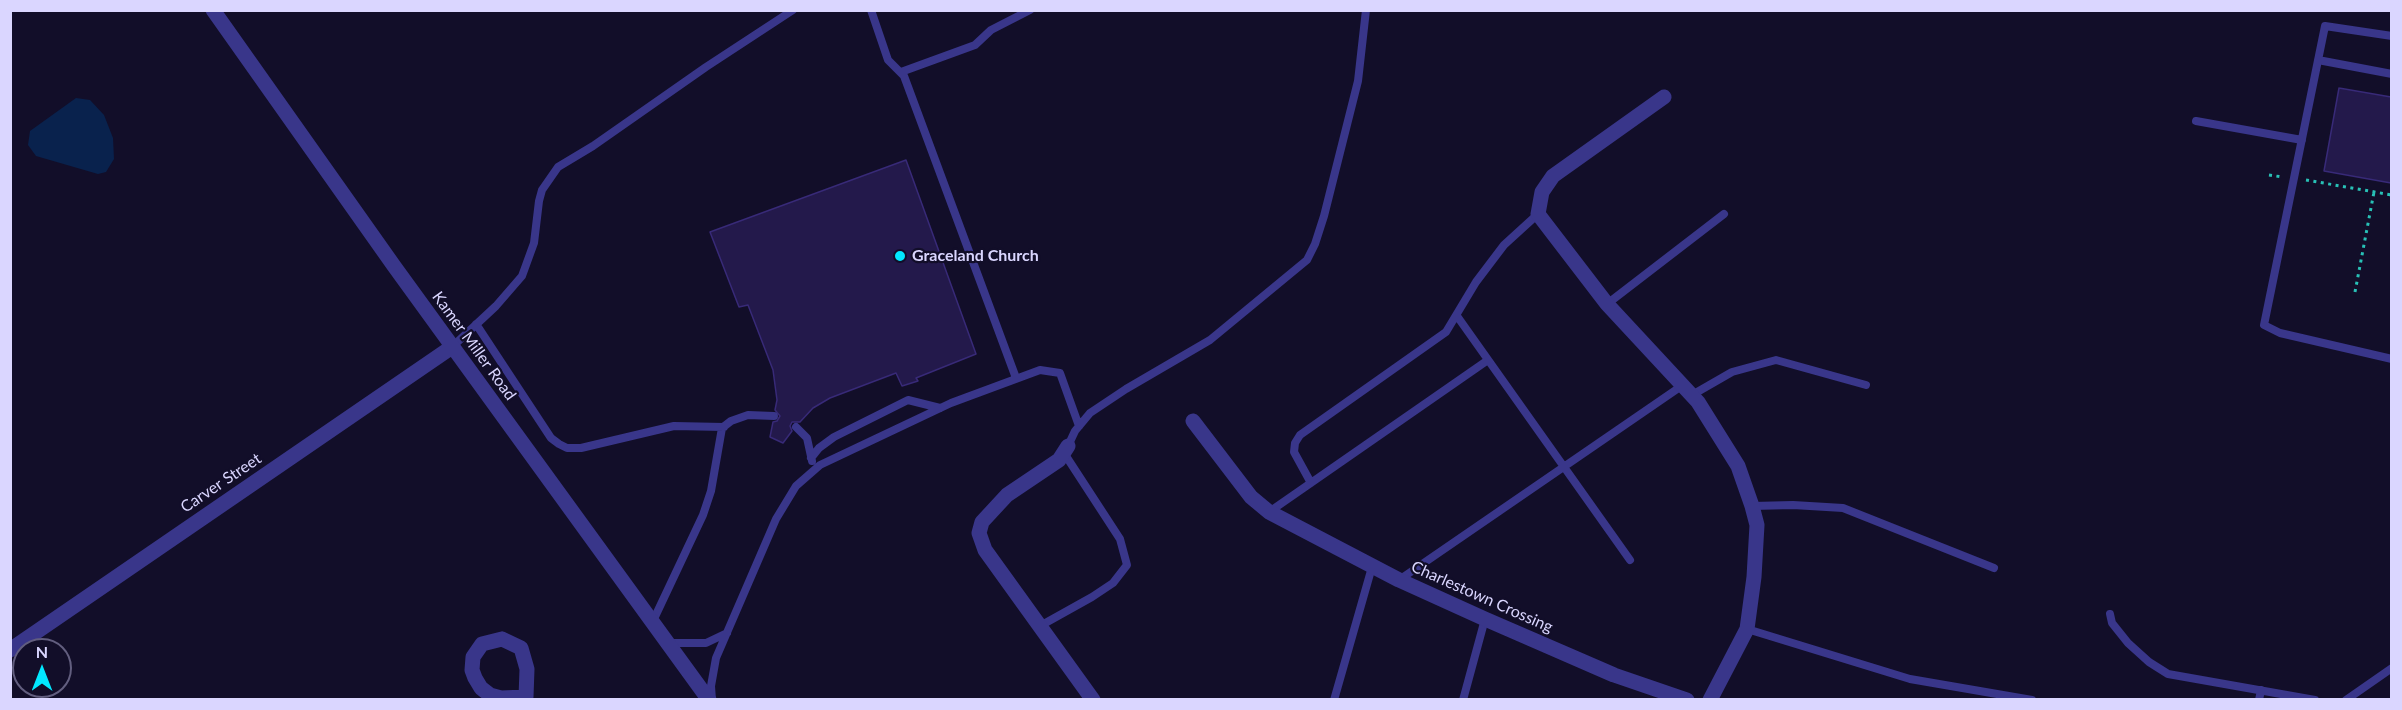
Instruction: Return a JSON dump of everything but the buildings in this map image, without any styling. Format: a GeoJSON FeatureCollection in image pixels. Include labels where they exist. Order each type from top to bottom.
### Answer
{"type":"FeatureCollection","features":[{"type":"Feature","properties":{"kind":"street","name":"Kamer Miller Road"},"geometry":{"type":"LineString","coordinates":[[213,10],[452,346],[710,699]]}},
{"type":"Feature","properties":{"kind":"street"},"geometry":{"type":"LineString","coordinates":[[1664,97],[1553,176],[1542,192],[1538,214],[1607,304],[1687,390],[1737,466],[1752,506],[1757,525],[1754,577],[1747,629],[1710,699]]}},
{"type":"Feature","properties":{"kind":"street","name":"Carver Street"},"geometry":{"type":"LineString","coordinates":[[10,650],[452,346]]}},
{"type":"Feature","properties":{"kind":"street","name":"Charlestown Crossing"},"geometry":{"type":"LineString","coordinates":[[1193,421],[1251,497],[1269,512],[1372,567],[1485,619],[1614,675],[1687,699]]}},
{"type":"Feature","properties":{"kind":"street"},"geometry":{"type":"LineString","coordinates":[[1066,449],[1051,465],[1007,495],[982,522],[979,533],[985,550],[1093,699]]}},
{"type":"Feature","properties":{"kind":"street"},"geometry":{"type":"LineString","coordinates":[[502,639],[521,648],[528,669],[526,698],[501,698],[490,695],[481,688],[472,669],[473,657],[482,644],[502,639]]}},
{"type":"Feature","properties":{"kind":"lane"},"geometry":{"type":"LineString","coordinates":[[452,346],[477,324],[522,276],[534,243],[542,190],[558,167],[593,146],[793,10]]}},
{"type":"Feature","properties":{"kind":"lane"},"geometry":{"type":"LineString","coordinates":[[871,10],[888,60],[901,72],[911,94],[1016,378]]}},
{"type":"Feature","properties":{"kind":"lane"},"geometry":{"type":"LineString","coordinates":[[901,72],[975,45],[991,30],[1030,10]]}},
{"type":"Feature","properties":{"kind":"lane"},"geometry":{"type":"LineString","coordinates":[[1040,626],[1113,583],[1126,565],[1120,539],[1066,449],[1079,426],[1090,413],[1126,389],[1210,340],[1307,260],[1316,244],[1358,81],[1366,10]]}},
{"type":"Feature","properties":{"kind":"lane"},"geometry":{"type":"LineString","coordinates":[[2391,36],[2325,26],[2264,326],[2280,333],[2391,359]]}},
{"type":"Feature","properties":{"kind":"lane"},"geometry":{"type":"LineString","coordinates":[[2318,60],[2391,74]]}},
{"type":"Feature","properties":{"kind":"lane"},"geometry":{"type":"LineString","coordinates":[[2196,121],[2302,140]]}},
{"type":"Feature","properties":{"kind":"lane"},"geometry":{"type":"LineString","coordinates":[[1311,483],[1294,452],[1295,443],[1300,435],[1446,332],[1476,282],[1504,244],[1538,214]]}},
{"type":"Feature","properties":{"kind":"lane"},"geometry":{"type":"LineString","coordinates":[[1607,304],[1724,214]]}},
{"type":"Feature","properties":{"kind":"lane"},"geometry":{"type":"LineString","coordinates":[[1457,316],[1630,560]]}},
{"type":"Feature","properties":{"kind":"lane"},"geometry":{"type":"LineString","coordinates":[[477,324],[551,438],[567,448],[581,448],[674,426],[724,427]]}},
{"type":"Feature","properties":{"kind":"lane"},"geometry":{"type":"LineString","coordinates":[[1269,512],[1488,360]]}},
{"type":"Feature","properties":{"kind":"lane"},"geometry":{"type":"LineString","coordinates":[[1399,580],[1563,466],[1687,390],[1732,372],[1776,360],[1866,385]]}},
{"type":"Feature","properties":{"kind":"lane"},"geometry":{"type":"LineString","coordinates":[[710,699],[716,658],[776,519],[796,486],[820,465],[940,408],[1040,370],[1060,373],[1079,426]]}},
{"type":"Feature","properties":{"kind":"lane"},"geometry":{"type":"LineString","coordinates":[[811,458],[819,448],[834,437],[908,400],[940,408]]}},
{"type":"Feature","properties":{"kind":"lane"},"geometry":{"type":"LineString","coordinates":[[652,622],[703,515],[711,491],[719,438],[724,427],[731,421],[748,415],[774,416]]}},
{"type":"Feature","properties":{"kind":"lane"},"geometry":{"type":"LineString","coordinates":[[795,427],[807,438],[813,471]]}},
{"type":"Feature","properties":{"kind":"lane"},"geometry":{"type":"LineString","coordinates":[[1752,506],[1793,505],[1843,508],[1994,568]]}},
{"type":"Feature","properties":{"kind":"lane"},"geometry":{"type":"LineString","coordinates":[[1334,699],[1372,567]]}},
{"type":"Feature","properties":{"kind":"lane"},"geometry":{"type":"LineString","coordinates":[[2110,614],[2112,623],[2128,643],[2149,662],[2168,674],[2315,699]]}},
{"type":"Feature","properties":{"kind":"lane"},"geometry":{"type":"LineString","coordinates":[[1462,699],[1485,619]]}},
{"type":"Feature","properties":{"kind":"lane"},"geometry":{"type":"LineString","coordinates":[[1747,629],[1910,680],[2032,699]]}},
{"type":"Feature","properties":{"kind":"lane"},"geometry":{"type":"LineString","coordinates":[[668,643],[706,643],[727,633]]}},
{"type":"Feature","properties":{"kind":"lane"},"geometry":{"type":"LineString","coordinates":[[2346,699],[2391,668]]}},
{"type":"Feature","properties":{"kind":"lane"},"geometry":{"type":"LineString","coordinates":[[2259,699],[2261,690]]}},
{"type":"Feature","properties":{"kind":"path"},"geometry":{"type":"LineString","coordinates":[[2269,175],[2391,195]]}},
{"type":"Feature","properties":{"kind":"path"},"geometry":{"type":"LineString","coordinates":[[2355,292],[2374,192]]}},
{"type":"Feature","properties":{"kind":"water"},"geometry":{"type":"Polygon","coordinates":[[[76,98],[90,100],[104,115],[113,138],[114,159],[106,172],[98,174],[36,156],[28,145],[30,131],[76,98]]]}},
{"type":"Feature","properties":{"kind":"place","name":"Graceland Church"},"geometry":{"type":"Point","coordinates":[900,256]}}]}
